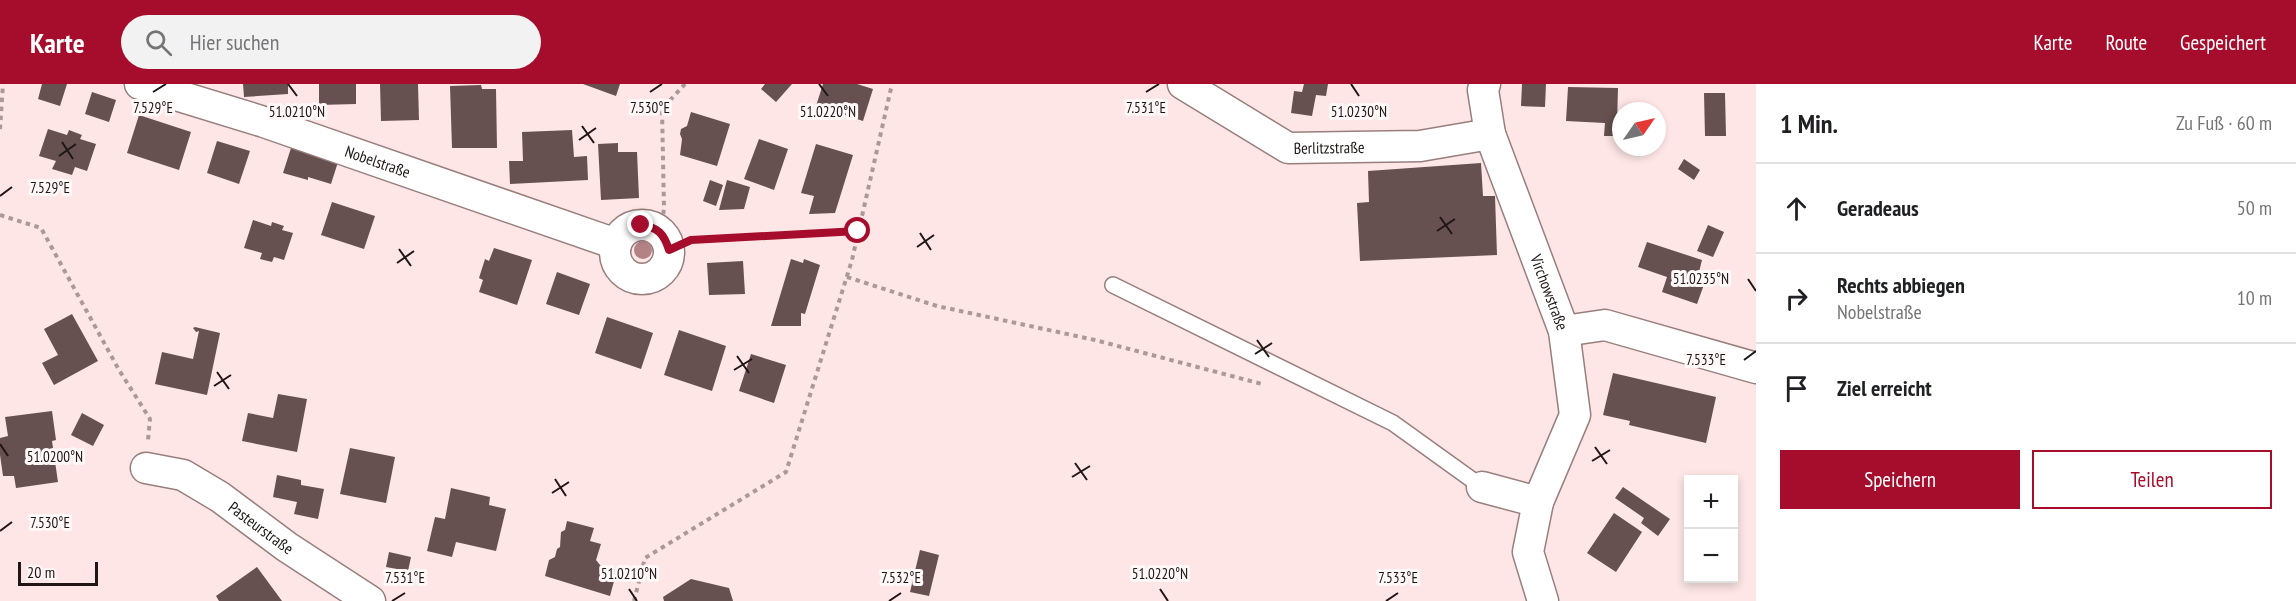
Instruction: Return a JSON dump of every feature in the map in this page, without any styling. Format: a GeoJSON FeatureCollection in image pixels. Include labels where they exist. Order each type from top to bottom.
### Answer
{"type":"FeatureCollection","features":[{"type":"Feature","properties":{"kind":"street","name":"Nobelstraße"},"geometry":{"type":"LineString","coordinates":[[140,84],[264,122],[616,244]]}},
{"type":"Feature","properties":{"kind":"street","name":"Berlitzstraße"},"geometry":{"type":"LineString","coordinates":[[1183,84],[1288,148],[1420,147],[1490,134]]}},
{"type":"Feature","properties":{"kind":"street","name":"Virchowstraße"},"geometry":{"type":"LineString","coordinates":[[1485,84],[1483,90],[1490,134],[1564,331],[1575,415],[1538,502],[1528,552],[1543,601]]}},
{"type":"Feature","properties":{"kind":"street"},"geometry":{"type":"LineString","coordinates":[[641,225],[652,226],[665,241],[669,258],[662,271],[652,278],[640,279],[628,276],[620,267],[615,256],[616,244],[630,228],[641,225]]}},
{"type":"Feature","properties":{"kind":"street"},"geometry":{"type":"LineString","coordinates":[[1564,331],[1605,325],[1756,368]]}},
{"type":"Feature","properties":{"kind":"street","name":"Pasteurstraße"},"geometry":{"type":"LineString","coordinates":[[146,468],[183,475],[220,497],[287,546],[369,601]]}},
{"type":"Feature","properties":{"kind":"street"},"geometry":{"type":"LineString","coordinates":[[1482,487],[1538,502]]}},
{"type":"Feature","properties":{"kind":"lane"},"geometry":{"type":"LineString","coordinates":[[1113,285],[1393,423],[1482,487]]}},
{"type":"Feature","properties":{"kind":"path"},"geometry":{"type":"LineString","coordinates":[[0,129],[3,84]]}},
{"type":"Feature","properties":{"kind":"path"},"geometry":{"type":"LineString","coordinates":[[685,84],[662,109],[665,241],[858,231]]}},
{"type":"Feature","properties":{"kind":"path"},"geometry":{"type":"LineString","coordinates":[[634,601],[645,558],[786,472],[847,277],[892,84]]}},
{"type":"Feature","properties":{"kind":"path"},"geometry":{"type":"LineString","coordinates":[[0,215],[41,228],[119,370],[150,419],[146,468]]}},
{"type":"Feature","properties":{"kind":"path"},"geometry":{"type":"LineString","coordinates":[[847,277],[937,306],[1095,340],[1271,386]]}},
{"type":"Feature","properties":{"kind":"building"},"geometry":{"type":"Polygon","coordinates":[[[42,84],[67,84],[60,106],[38,99],[42,84]]]}},
{"type":"Feature","properties":{"kind":"building"},"geometry":{"type":"Polygon","coordinates":[[[243,84],[288,84],[288,94],[244,97],[243,84]]]}},
{"type":"Feature","properties":{"kind":"building"},"geometry":{"type":"Polygon","coordinates":[[[319,84],[356,84],[356,104],[319,105],[319,84]]]}},
{"type":"Feature","properties":{"kind":"building"},"geometry":{"type":"Polygon","coordinates":[[[380,84],[418,84],[419,120],[381,121],[380,84]]]}},
{"type":"Feature","properties":{"kind":"building"},"geometry":{"type":"Polygon","coordinates":[[[583,84],[620,84],[616,96],[583,84]]]}},
{"type":"Feature","properties":{"kind":"building"},"geometry":{"type":"Polygon","coordinates":[[[765,84],[792,84],[776,102],[761,89],[765,84]]]}},
{"type":"Feature","properties":{"kind":"building"},"geometry":{"type":"Polygon","coordinates":[[[823,84],[857,84],[873,89],[863,121],[842,114],[837,117],[831,115],[828,110],[816,106],[823,84]]]}},
{"type":"Feature","properties":{"kind":"building"},"geometry":{"type":"Polygon","coordinates":[[[1304,84],[1328,84],[1326,96],[1316,95],[1312,116],[1291,113],[1294,91],[1302,92],[1304,84]]]}},
{"type":"Feature","properties":{"kind":"building"},"geometry":{"type":"Polygon","coordinates":[[[1522,84],[1546,84],[1545,107],[1521,106],[1522,84]]]}},
{"type":"Feature","properties":{"kind":"building"},"geometry":{"type":"Polygon","coordinates":[[[481,85],[482,89],[496,89],[497,148],[452,148],[450,86],[481,85]]]}},
{"type":"Feature","properties":{"kind":"building"},"geometry":{"type":"Polygon","coordinates":[[[1568,87],[1618,88],[1618,102],[1612,102],[1612,136],[1604,136],[1605,123],[1566,121],[1568,87]]]}},
{"type":"Feature","properties":{"kind":"building"},"geometry":{"type":"Polygon","coordinates":[[[92,92],[116,100],[109,122],[85,114],[92,92]]]}},
{"type":"Feature","properties":{"kind":"building"},"geometry":{"type":"Polygon","coordinates":[[[1704,93],[1725,93],[1726,136],[1705,136],[1704,93]]]}},
{"type":"Feature","properties":{"kind":"building"},"geometry":{"type":"Polygon","coordinates":[[[691,112],[730,124],[717,166],[680,155],[681,129],[687,126],[691,112]]]}},
{"type":"Feature","properties":{"kind":"building"},"geometry":{"type":"Polygon","coordinates":[[[139,115],[191,132],[179,170],[127,153],[139,115]]]}},
{"type":"Feature","properties":{"kind":"building"},"geometry":{"type":"Polygon","coordinates":[[[48,129],[67,135],[69,130],[82,135],[80,139],[96,144],[87,171],[75,167],[72,175],[52,169],[56,161],[39,156],[48,129]]]}},
{"type":"Feature","properties":{"kind":"building"},"geometry":{"type":"Polygon","coordinates":[[[572,130],[574,157],[587,156],[588,180],[510,184],[509,161],[523,161],[522,132],[572,130]]]}},
{"type":"Feature","properties":{"kind":"building"},"geometry":{"type":"Polygon","coordinates":[[[759,139],[788,149],[774,190],[744,179],[759,139]]]}},
{"type":"Feature","properties":{"kind":"building"},"geometry":{"type":"Polygon","coordinates":[[[217,141],[250,151],[239,184],[207,173],[217,141]]]}},
{"type":"Feature","properties":{"kind":"building"},"geometry":{"type":"Polygon","coordinates":[[[618,143],[618,152],[637,152],[639,198],[601,200],[598,144],[618,143]]]}},
{"type":"Feature","properties":{"kind":"building"},"geometry":{"type":"Polygon","coordinates":[[[816,144],[853,155],[835,213],[809,214],[814,196],[801,193],[816,144]]]}},
{"type":"Feature","properties":{"kind":"building"},"geometry":{"type":"Polygon","coordinates":[[[291,148],[338,162],[331,184],[283,173],[291,148]]]}},
{"type":"Feature","properties":{"kind":"building"},"geometry":{"type":"Polygon","coordinates":[[[1684,159],[1700,170],[1694,180],[1678,169],[1684,159]]]}},
{"type":"Feature","properties":{"kind":"building"},"geometry":{"type":"Polygon","coordinates":[[[1481,163],[1483,196],[1495,196],[1497,255],[1360,261],[1357,203],[1369,202],[1368,171],[1481,163]]]}},
{"type":"Feature","properties":{"kind":"building"},"geometry":{"type":"Polygon","coordinates":[[[710,180],[723,185],[716,206],[703,201],[710,180]]]}},
{"type":"Feature","properties":{"kind":"building"},"geometry":{"type":"Polygon","coordinates":[[[727,180],[750,187],[744,209],[719,210],[727,180]]]}},
{"type":"Feature","properties":{"kind":"building"},"geometry":{"type":"Polygon","coordinates":[[[332,202],[375,216],[364,249],[321,235],[332,202]]]}},
{"type":"Feature","properties":{"kind":"building"},"geometry":{"type":"Polygon","coordinates":[[[253,220],[271,226],[272,222],[284,226],[282,230],[293,233],[284,260],[274,257],[272,262],[260,259],[262,253],[244,248],[253,220]]]}},
{"type":"Feature","properties":{"kind":"building"},"geometry":{"type":"Polygon","coordinates":[[[1708,225],[1724,232],[1713,257],[1697,251],[1708,225]]]}},
{"type":"Feature","properties":{"kind":"building"},"geometry":{"type":"Polygon","coordinates":[[[1647,242],[1702,260],[1698,276],[1706,279],[1697,304],[1662,292],[1667,277],[1638,267],[1647,242]]]}},
{"type":"Feature","properties":{"kind":"building"},"geometry":{"type":"Polygon","coordinates":[[[494,248],[532,260],[517,305],[479,292],[483,280],[479,278],[485,259],[489,261],[494,248]]]}},
{"type":"Feature","properties":{"kind":"building"},"geometry":{"type":"Polygon","coordinates":[[[791,259],[803,263],[804,259],[820,265],[805,314],[801,313],[801,326],[771,326],[791,259]]]}},
{"type":"Feature","properties":{"kind":"building"},"geometry":{"type":"Polygon","coordinates":[[[743,261],[745,294],[709,295],[707,263],[743,261]]]}},
{"type":"Feature","properties":{"kind":"building"},"geometry":{"type":"Polygon","coordinates":[[[557,272],[590,284],[579,315],[546,304],[557,272]]]}},
{"type":"Feature","properties":{"kind":"building"},"geometry":{"type":"Polygon","coordinates":[[[72,314],[98,361],[54,385],[42,363],[58,355],[44,329],[72,314]]]}},
{"type":"Feature","properties":{"kind":"building"},"geometry":{"type":"Polygon","coordinates":[[[607,317],[653,333],[641,369],[595,353],[607,317]]]}},
{"type":"Feature","properties":{"kind":"building"},"geometry":{"type":"Polygon","coordinates":[[[193,328],[220,333],[207,395],[155,384],[162,352],[193,359],[199,331],[196,332],[193,328]]]}},
{"type":"Feature","properties":{"kind":"building"},"geometry":{"type":"Polygon","coordinates":[[[679,330],[726,346],[712,391],[664,375],[679,330]]]}},
{"type":"Feature","properties":{"kind":"building"},"geometry":{"type":"Polygon","coordinates":[[[751,354],[786,365],[774,403],[739,391],[751,354]]]}},
{"type":"Feature","properties":{"kind":"building"},"geometry":{"type":"Polygon","coordinates":[[[1613,373],[1716,397],[1706,443],[1629,425],[1630,421],[1603,415],[1613,373]]]}},
{"type":"Feature","properties":{"kind":"building"},"geometry":{"type":"Polygon","coordinates":[[[278,394],[307,399],[297,452],[242,441],[248,413],[273,418],[278,394]]]}},
{"type":"Feature","properties":{"kind":"building"},"geometry":{"type":"Polygon","coordinates":[[[52,411],[56,440],[52,441],[58,482],[16,488],[14,476],[3,476],[0,438],[8,436],[5,417],[52,411]]]}},
{"type":"Feature","properties":{"kind":"building"},"geometry":{"type":"Polygon","coordinates":[[[82,413],[104,425],[93,446],[71,435],[82,413]]]}},
{"type":"Feature","properties":{"kind":"building"},"geometry":{"type":"Polygon","coordinates":[[[350,448],[395,457],[386,503],[340,494],[350,448]]]}},
{"type":"Feature","properties":{"kind":"building"},"geometry":{"type":"Polygon","coordinates":[[[277,475],[301,480],[301,485],[324,489],[318,519],[294,514],[297,502],[273,497],[277,475]]]}},
{"type":"Feature","properties":{"kind":"building"},"geometry":{"type":"Polygon","coordinates":[[[1623,487],[1670,519],[1658,536],[1641,523],[1644,518],[1615,498],[1623,487]]]}},
{"type":"Feature","properties":{"kind":"building"},"geometry":{"type":"Polygon","coordinates":[[[451,488],[490,497],[489,505],[506,509],[496,551],[456,542],[452,557],[427,551],[435,517],[445,519],[451,488]]]}},
{"type":"Feature","properties":{"kind":"building"},"geometry":{"type":"Polygon","coordinates":[[[1614,513],[1642,532],[1616,572],[1587,553],[1614,513]]]}},
{"type":"Feature","properties":{"kind":"building"},"geometry":{"type":"Polygon","coordinates":[[[567,521],[594,528],[590,541],[601,544],[596,560],[600,565],[617,570],[610,596],[545,576],[549,560],[555,557],[560,547],[561,532],[565,530],[567,521]]]}},
{"type":"Feature","properties":{"kind":"building"},"geometry":{"type":"Polygon","coordinates":[[[920,550],[939,555],[929,596],[910,592],[920,550]]]}},
{"type":"Feature","properties":{"kind":"building"},"geometry":{"type":"Polygon","coordinates":[[[389,552],[411,557],[408,571],[386,567],[389,552]]]}},
{"type":"Feature","properties":{"kind":"building"},"geometry":{"type":"Polygon","coordinates":[[[257,567],[282,601],[219,601],[216,596],[257,567]]]}},
{"type":"Feature","properties":{"kind":"building"},"geometry":{"type":"Polygon","coordinates":[[[691,579],[729,588],[733,601],[664,601],[663,597],[691,579]]]}},
{"type":"Feature","properties":{"kind":"route"},"geometry":{"type":"LineString","coordinates":[[641,225],[652,226],[661,232],[669,250],[691,240],[858,231]]}}]}
